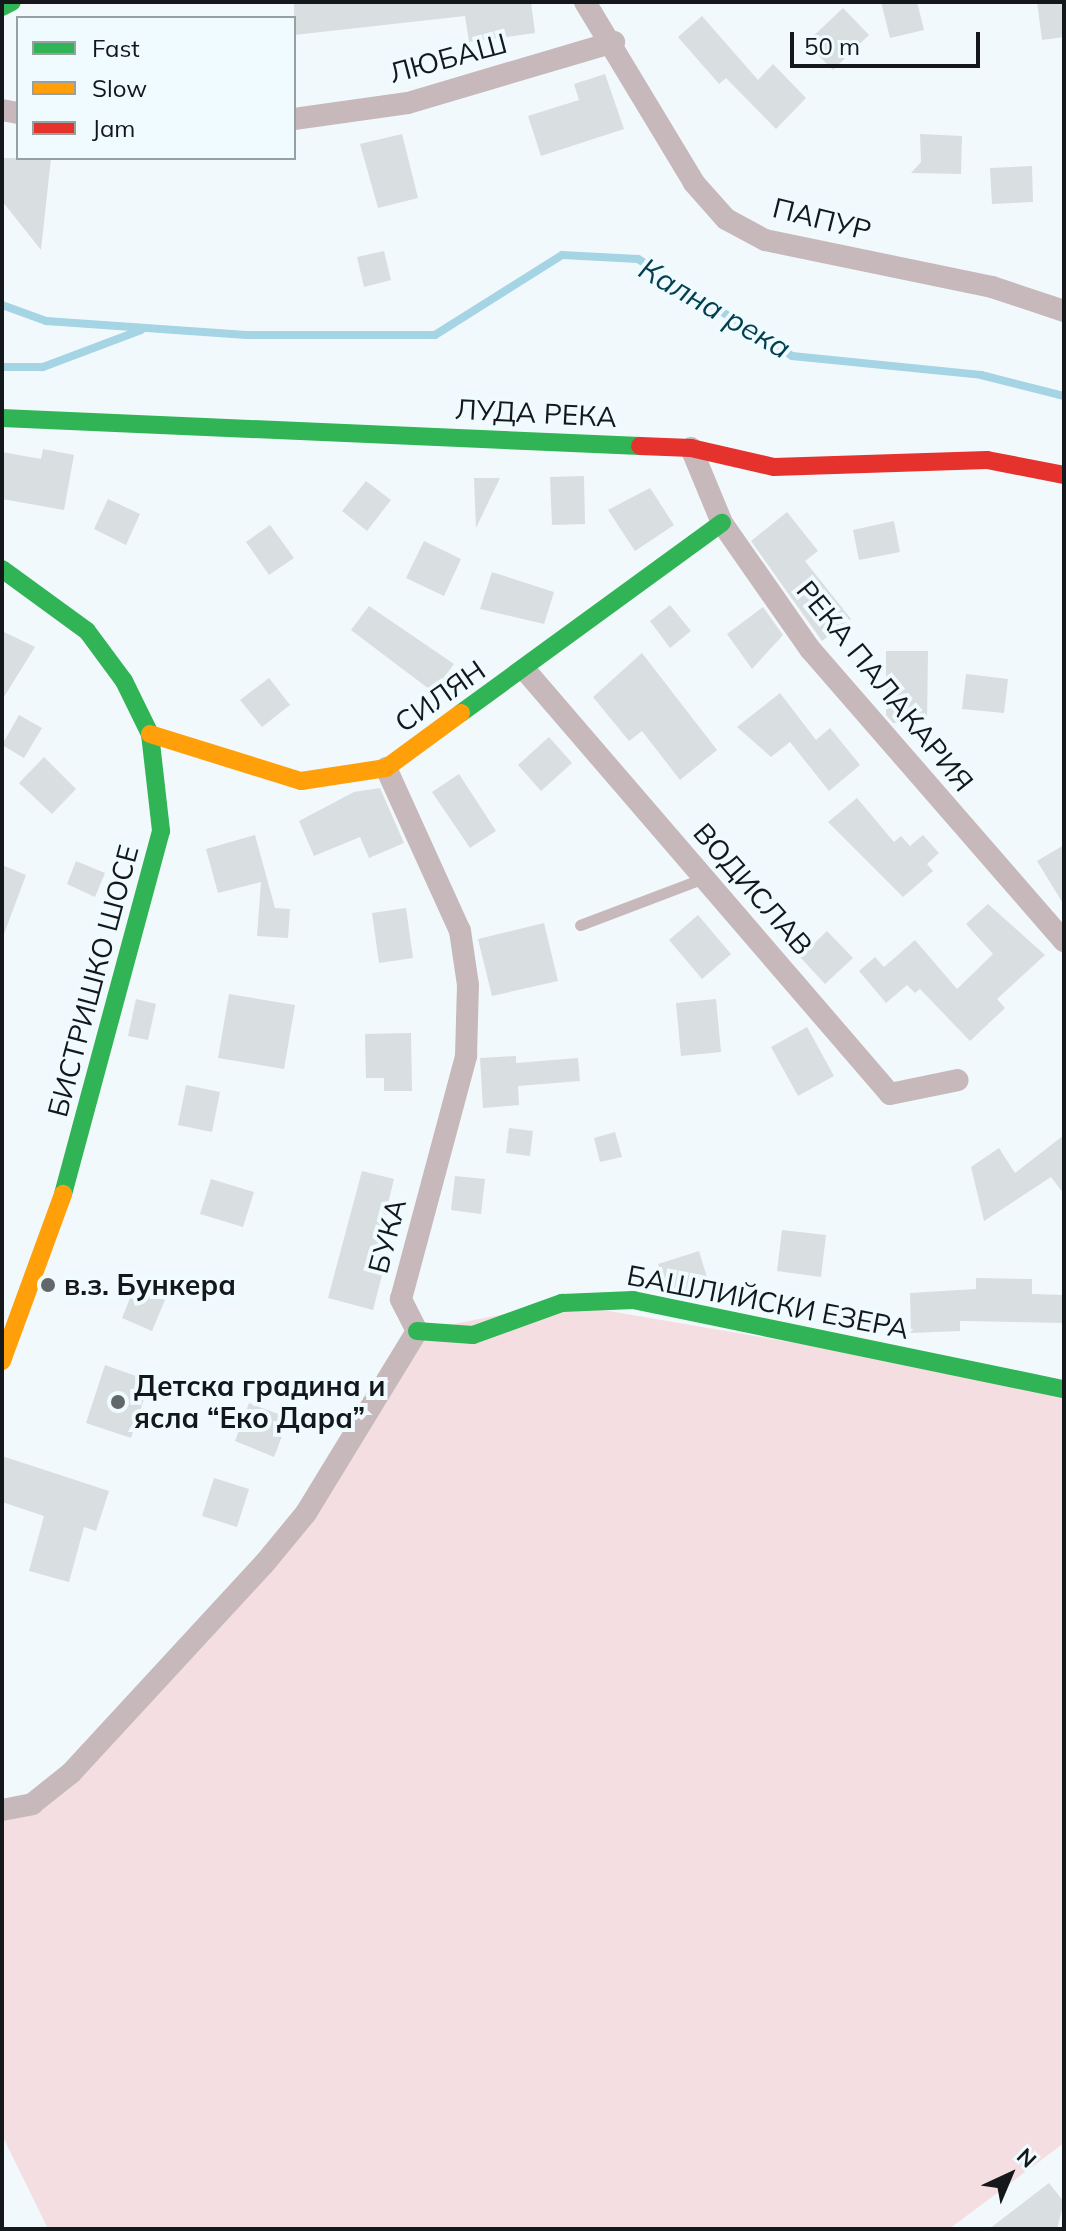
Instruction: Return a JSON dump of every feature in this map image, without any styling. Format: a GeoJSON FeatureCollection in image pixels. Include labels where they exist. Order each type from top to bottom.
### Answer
{"type":"FeatureCollection","features":[{"type":"Feature","properties":{"kind":"street"},"geometry":{"type":"LineString","coordinates":[[2,7],[12,2]]}},
{"type":"Feature","properties":{"kind":"street","name":"ПАПУР"},"geometry":{"type":"LineString","coordinates":[[585,2],[614,42],[694,183],[726,219],[765,240],[992,287],[1064,311]]}},
{"type":"Feature","properties":{"kind":"street","name":"ЛЮБАШ"},"geometry":{"type":"LineString","coordinates":[[296,119],[408,103],[614,42]]}},
{"type":"Feature","properties":{"kind":"street","name":"ЛУДА РЕКА"},"geometry":{"type":"LineString","coordinates":[[2,418],[691,448],[774,467],[987,460],[1064,475]]}},
{"type":"Feature","properties":{"kind":"street","name":"РЕКА ПАЛАКАРИЯ"},"geometry":{"type":"LineString","coordinates":[[691,448],[722,523],[810,649],[1064,941]]}},
{"type":"Feature","properties":{"kind":"street","name":"СИЛЯН"},"geometry":{"type":"LineString","coordinates":[[150,734],[301,781],[386,768],[525,670],[722,523]]}},
{"type":"Feature","properties":{"kind":"street","name":"БИСТРИШКО ШОСЕ"},"geometry":{"type":"LineString","coordinates":[[2,569],[87,631],[124,681],[150,734],[160,781],[155,871],[47,1253],[2,1361]]}},
{"type":"Feature","properties":{"kind":"street","name":"ВОДИСЛАВ"},"geometry":{"type":"LineString","coordinates":[[525,670],[890,1094],[958,1080]]}},
{"type":"Feature","properties":{"kind":"street","name":"БУКА"},"geometry":{"type":"LineString","coordinates":[[386,768],[460,931],[468,985],[466,1056],[401,1299],[417,1331]]}},
{"type":"Feature","properties":{"kind":"street","name":"БАШЛИЙСКИ ЕЗЕРА"},"geometry":{"type":"LineString","coordinates":[[417,1331],[473,1335],[562,1303],[633,1300],[1064,1389]]}},
{"type":"Feature","properties":{"kind":"street"},"geometry":{"type":"LineString","coordinates":[[2,1810],[32,1804],[71,1773],[264,1564],[306,1513],[417,1331]]}},
{"type":"Feature","properties":{"kind":"lane"},"geometry":{"type":"LineString","coordinates":[[580,925],[704,878]]}},
{"type":"Feature","properties":{"kind":"shaded area"},"geometry":{"type":"Polygon","coordinates":[[[562,1303],[1064,1389],[1064,2143],[949,2229],[48,2229],[2,2135],[2,1810],[32,1804],[264,1564],[417,1331],[562,1303]]]}},
{"type":"Feature","properties":{"kind":"building"},"geometry":{"type":"Polygon","coordinates":[[[294,2],[531,2],[535,33],[469,42],[465,16],[296,35],[294,2]]]}},
{"type":"Feature","properties":{"kind":"building"},"geometry":{"type":"Polygon","coordinates":[[[881,2],[917,2],[924,30],[890,38],[881,2]]]}},
{"type":"Feature","properties":{"kind":"building"},"geometry":{"type":"Polygon","coordinates":[[[1037,2],[1064,2],[1064,37],[1042,40],[1037,2]]]}},
{"type":"Feature","properties":{"kind":"building"},"geometry":{"type":"Polygon","coordinates":[[[843,8],[869,35],[833,70],[806,43],[843,8]]]}},
{"type":"Feature","properties":{"kind":"building"},"geometry":{"type":"Polygon","coordinates":[[[702,16],[758,80],[773,64],[806,98],[776,129],[726,78],[719,84],[678,37],[702,16]]]}},
{"type":"Feature","properties":{"kind":"building"},"geometry":{"type":"Polygon","coordinates":[[[605,74],[624,129],[541,156],[528,116],[579,100],[574,84],[605,74]]]}},
{"type":"Feature","properties":{"kind":"building"},"geometry":{"type":"Polygon","coordinates":[[[402,134],[418,198],[378,208],[360,144],[402,134]]]}},
{"type":"Feature","properties":{"kind":"building"},"geometry":{"type":"Polygon","coordinates":[[[920,134],[962,136],[961,174],[911,173],[921,162],[920,134]]]}},
{"type":"Feature","properties":{"kind":"building"},"geometry":{"type":"Polygon","coordinates":[[[2,158],[51,160],[41,250],[2,201],[2,158]]]}},
{"type":"Feature","properties":{"kind":"building"},"geometry":{"type":"Polygon","coordinates":[[[1032,166],[1033,202],[992,204],[990,168],[1032,166]]]}},
{"type":"Feature","properties":{"kind":"building"},"geometry":{"type":"Polygon","coordinates":[[[384,251],[391,280],[364,287],[357,257],[384,251]]]}},
{"type":"Feature","properties":{"kind":"building"},"geometry":{"type":"Polygon","coordinates":[[[43,449],[74,455],[64,510],[2,499],[2,452],[41,459],[43,449]]]}},
{"type":"Feature","properties":{"kind":"building"},"geometry":{"type":"Polygon","coordinates":[[[584,476],[585,524],[552,525],[550,477],[584,476]]]}},
{"type":"Feature","properties":{"kind":"building"},"geometry":{"type":"Polygon","coordinates":[[[474,478],[500,478],[476,528],[474,478]]]}},
{"type":"Feature","properties":{"kind":"building"},"geometry":{"type":"Polygon","coordinates":[[[366,481],[391,500],[367,531],[342,511],[366,481]]]}},
{"type":"Feature","properties":{"kind":"building"},"geometry":{"type":"Polygon","coordinates":[[[650,488],[674,525],[635,551],[608,510],[650,488]]]}},
{"type":"Feature","properties":{"kind":"building"},"geometry":{"type":"Polygon","coordinates":[[[108,499],[140,514],[126,545],[94,529],[108,499]]]}},
{"type":"Feature","properties":{"kind":"building"},"geometry":{"type":"Polygon","coordinates":[[[787,512],[818,551],[805,561],[851,619],[822,641],[751,541],[787,512]]]}},
{"type":"Feature","properties":{"kind":"building"},"geometry":{"type":"Polygon","coordinates":[[[894,521],[900,552],[859,560],[853,530],[894,521]]]}},
{"type":"Feature","properties":{"kind":"building"},"geometry":{"type":"Polygon","coordinates":[[[270,525],[294,558],[269,575],[246,542],[270,525]]]}},
{"type":"Feature","properties":{"kind":"building"},"geometry":{"type":"Polygon","coordinates":[[[424,541],[461,559],[444,596],[406,578],[424,541]]]}},
{"type":"Feature","properties":{"kind":"building"},"geometry":{"type":"Polygon","coordinates":[[[492,572],[554,592],[544,624],[480,609],[492,572]]]}},
{"type":"Feature","properties":{"kind":"building"},"geometry":{"type":"Polygon","coordinates":[[[670,605],[691,631],[670,648],[650,621],[670,605]]]}},
{"type":"Feature","properties":{"kind":"building"},"geometry":{"type":"Polygon","coordinates":[[[369,606],[454,664],[433,692],[351,630],[369,606]]]}},
{"type":"Feature","properties":{"kind":"building"},"geometry":{"type":"Polygon","coordinates":[[[763,607],[783,635],[752,669],[727,634],[763,607]]]}},
{"type":"Feature","properties":{"kind":"building"},"geometry":{"type":"Polygon","coordinates":[[[2,631],[35,647],[2,700],[2,631]]]}},
{"type":"Feature","properties":{"kind":"building"},"geometry":{"type":"Polygon","coordinates":[[[886,651],[928,651],[927,723],[893,723],[886,715],[886,651]]]}},
{"type":"Feature","properties":{"kind":"building"},"geometry":{"type":"Polygon","coordinates":[[[642,653],[717,750],[680,780],[642,731],[629,741],[593,697],[642,653]]]}},
{"type":"Feature","properties":{"kind":"building"},"geometry":{"type":"Polygon","coordinates":[[[966,674],[1008,679],[1004,713],[962,709],[966,674]]]}},
{"type":"Feature","properties":{"kind":"building"},"geometry":{"type":"Polygon","coordinates":[[[269,678],[290,705],[262,727],[240,700],[269,678]]]}},
{"type":"Feature","properties":{"kind":"building"},"geometry":{"type":"Polygon","coordinates":[[[780,693],[816,740],[830,728],[860,765],[829,791],[790,742],[771,757],[737,727],[780,693]]]}},
{"type":"Feature","properties":{"kind":"building"},"geometry":{"type":"Polygon","coordinates":[[[19,715],[42,728],[24,758],[2,745],[19,715]]]}},
{"type":"Feature","properties":{"kind":"building"},"geometry":{"type":"Polygon","coordinates":[[[549,737],[572,763],[541,791],[518,765],[549,737]]]}},
{"type":"Feature","properties":{"kind":"building"},"geometry":{"type":"Polygon","coordinates":[[[44,757],[76,789],[52,814],[19,783],[44,757]]]}},
{"type":"Feature","properties":{"kind":"building"},"geometry":{"type":"Polygon","coordinates":[[[459,774],[496,831],[470,848],[432,792],[459,774]]]}},
{"type":"Feature","properties":{"kind":"building"},"geometry":{"type":"Polygon","coordinates":[[[380,788],[404,843],[369,858],[360,837],[314,856],[299,821],[354,792],[380,788]]]}},
{"type":"Feature","properties":{"kind":"building"},"geometry":{"type":"Polygon","coordinates":[[[857,798],[894,842],[901,836],[910,846],[923,835],[939,853],[927,864],[933,871],[903,897],[828,822],[857,798]]]}},
{"type":"Feature","properties":{"kind":"building"},"geometry":{"type":"Polygon","coordinates":[[[255,835],[275,908],[290,909],[288,938],[257,936],[261,882],[218,893],[206,849],[255,835]]]}},
{"type":"Feature","properties":{"kind":"building"},"geometry":{"type":"Polygon","coordinates":[[[1064,845],[1064,905],[1037,861],[1064,845]]]}},
{"type":"Feature","properties":{"kind":"building"},"geometry":{"type":"Polygon","coordinates":[[[76,861],[105,873],[95,897],[67,884],[76,861]]]}},
{"type":"Feature","properties":{"kind":"building"},"geometry":{"type":"Polygon","coordinates":[[[2,865],[26,875],[4,934],[2,933],[2,865]]]}},
{"type":"Feature","properties":{"kind":"building"},"geometry":{"type":"Polygon","coordinates":[[[988,904],[1045,955],[997,999],[1005,1008],[970,1041],[920,989],[915,993],[907,985],[886,1003],[859,971],[875,957],[884,967],[915,940],[957,989],[993,954],[966,924],[988,904]]]}},
{"type":"Feature","properties":{"kind":"building"},"geometry":{"type":"Polygon","coordinates":[[[406,908],[413,958],[379,963],[372,913],[406,908]]]}},
{"type":"Feature","properties":{"kind":"building"},"geometry":{"type":"Polygon","coordinates":[[[698,915],[731,954],[702,979],[669,940],[698,915]]]}},
{"type":"Feature","properties":{"kind":"building"},"geometry":{"type":"Polygon","coordinates":[[[544,923],[558,981],[492,996],[478,939],[544,923]]]}},
{"type":"Feature","properties":{"kind":"building"},"geometry":{"type":"Polygon","coordinates":[[[827,931],[853,958],[825,984],[800,957],[827,931]]]}},
{"type":"Feature","properties":{"kind":"building"},"geometry":{"type":"Polygon","coordinates":[[[229,994],[295,1005],[284,1069],[218,1058],[229,994]]]}},
{"type":"Feature","properties":{"kind":"building"},"geometry":{"type":"Polygon","coordinates":[[[136,999],[156,1004],[148,1040],[128,1036],[136,999]]]}},
{"type":"Feature","properties":{"kind":"building"},"geometry":{"type":"Polygon","coordinates":[[[716,999],[721,1052],[681,1056],[676,1003],[716,999]]]}},
{"type":"Feature","properties":{"kind":"building"},"geometry":{"type":"Polygon","coordinates":[[[807,1027],[834,1076],[798,1096],[771,1047],[807,1027]]]}},
{"type":"Feature","properties":{"kind":"building"},"geometry":{"type":"Polygon","coordinates":[[[411,1033],[412,1091],[384,1091],[384,1078],[366,1078],[365,1034],[411,1033]]]}},
{"type":"Feature","properties":{"kind":"building"},"geometry":{"type":"Polygon","coordinates":[[[516,1056],[516,1063],[578,1058],[580,1081],[518,1086],[519,1105],[483,1108],[480,1058],[516,1056]]]}},
{"type":"Feature","properties":{"kind":"building"},"geometry":{"type":"Polygon","coordinates":[[[186,1085],[220,1092],[212,1132],[178,1125],[186,1085]]]}},
{"type":"Feature","properties":{"kind":"building"},"geometry":{"type":"Polygon","coordinates":[[[509,1128],[533,1131],[530,1156],[506,1153],[509,1128]]]}},
{"type":"Feature","properties":{"kind":"building"},"geometry":{"type":"Polygon","coordinates":[[[615,1132],[622,1157],[600,1162],[594,1138],[615,1132]]]}},
{"type":"Feature","properties":{"kind":"building"},"geometry":{"type":"Polygon","coordinates":[[[1064,1135],[1064,1194],[1051,1177],[984,1221],[971,1167],[999,1148],[1015,1173],[1064,1135]]]}},
{"type":"Feature","properties":{"kind":"building"},"geometry":{"type":"Polygon","coordinates":[[[362,1171],[394,1179],[376,1253],[387,1256],[373,1310],[328,1298],[362,1171]]]}},
{"type":"Feature","properties":{"kind":"building"},"geometry":{"type":"Polygon","coordinates":[[[455,1176],[485,1179],[481,1214],[451,1210],[455,1176]]]}},
{"type":"Feature","properties":{"kind":"building"},"geometry":{"type":"Polygon","coordinates":[[[211,1179],[254,1192],[243,1227],[200,1214],[211,1179]]]}},
{"type":"Feature","properties":{"kind":"building"},"geometry":{"type":"Polygon","coordinates":[[[782,1230],[826,1235],[821,1277],[777,1271],[782,1230]]]}},
{"type":"Feature","properties":{"kind":"building"},"geometry":{"type":"Polygon","coordinates":[[[699,1251],[710,1287],[693,1293],[665,1287],[658,1264],[699,1251]]]}},
{"type":"Feature","properties":{"kind":"building"},"geometry":{"type":"Polygon","coordinates":[[[976,1278],[1032,1279],[1032,1294],[1064,1295],[1064,1323],[960,1321],[960,1331],[911,1333],[910,1293],[976,1289],[976,1278]]]}},
{"type":"Feature","properties":{"kind":"building"},"geometry":{"type":"Polygon","coordinates":[[[134,1288],[165,1300],[152,1331],[122,1318],[134,1288]]]}},
{"type":"Feature","properties":{"kind":"building","name":"Детска градина и ясла “Еко Дара”"},"geometry":{"type":"Polygon","coordinates":[[[105,1365],[150,1381],[131,1438],[86,1423],[105,1365]]]}},
{"type":"Feature","properties":{"kind":"building"},"geometry":{"type":"Polygon","coordinates":[[[249,1403],[289,1418],[274,1457],[235,1441],[249,1403]]]}},
{"type":"Feature","properties":{"kind":"building"},"geometry":{"type":"Polygon","coordinates":[[[2,1456],[109,1491],[96,1531],[84,1527],[69,1582],[29,1571],[44,1516],[2,1502],[2,1456]]]}},
{"type":"Feature","properties":{"kind":"building"},"geometry":{"type":"Polygon","coordinates":[[[214,1478],[249,1489],[237,1527],[202,1516],[214,1478]]]}},
{"type":"Feature","properties":{"kind":"building"},"geometry":{"type":"Polygon","coordinates":[[[1049,2183],[1064,2202],[1057,2229],[989,2229],[1049,2183]]]}},
{"type":"Feature","properties":{"kind":"waterway","name":"Кална река"},"geometry":{"type":"LineString","coordinates":[[2,305],[46,321],[247,335],[435,335],[562,255],[638,259],[792,356],[981,375],[1064,396]]}},
{"type":"Feature","properties":{"kind":"waterway"},"geometry":{"type":"LineString","coordinates":[[2,367],[43,367],[141,330]]}},
{"type":"Feature","properties":{"kind":"traffic: fast"},"geometry":{"type":"LineString","coordinates":[[2,7],[12,2]]}},
{"type":"Feature","properties":{"kind":"traffic: fast"},"geometry":{"type":"LineString","coordinates":[[2,418],[640,446]]}},
{"type":"Feature","properties":{"kind":"traffic: fast"},"geometry":{"type":"LineString","coordinates":[[461,713],[722,523]]}},
{"type":"Feature","properties":{"kind":"traffic: fast"},"geometry":{"type":"LineString","coordinates":[[2,569],[87,631],[124,681],[150,734],[161,831],[63,1194]]}},
{"type":"Feature","properties":{"kind":"traffic: fast"},"geometry":{"type":"LineString","coordinates":[[417,1331],[473,1335],[562,1303],[633,1300],[1064,1389]]}},
{"type":"Feature","properties":{"kind":"traffic: slow"},"geometry":{"type":"LineString","coordinates":[[150,734],[301,781],[386,768],[461,713]]}},
{"type":"Feature","properties":{"kind":"traffic: slow"},"geometry":{"type":"LineString","coordinates":[[2,1361],[63,1194]]}},
{"type":"Feature","properties":{"kind":"traffic: jam"},"geometry":{"type":"LineString","coordinates":[[640,446],[691,448],[774,467],[987,460],[1064,475]]}},
{"type":"Feature","properties":{"kind":"place","name":"в.з. Бункера"},"geometry":{"type":"Point","coordinates":[48,1285]}},
{"type":"Feature","properties":{"kind":"place","name":"Детска градина и ясла “Еко Дара”"},"geometry":{"type":"Point","coordinates":[118,1402]}}]}
